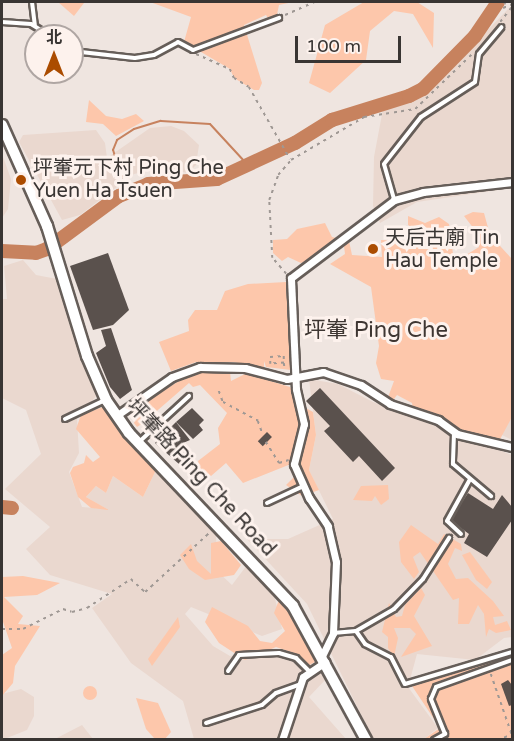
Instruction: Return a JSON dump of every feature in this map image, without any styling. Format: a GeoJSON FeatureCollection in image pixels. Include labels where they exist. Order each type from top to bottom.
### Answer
{"type":"FeatureCollection","features":[{"type":"Feature","properties":{"kind":"street","name":"坪輋路 Ping Che Road"},"geometry":{"type":"LineString","coordinates":[[2,125],[47,226],[87,356],[106,400],[138,443],[278,588],[302,619],[366,740]]}},
{"type":"Feature","properties":{"kind":"street"},"geometry":{"type":"LineString","coordinates":[[282,740],[286,717],[301,684],[309,671],[324,659],[333,633],[337,583],[330,533],[303,486],[294,461],[304,424],[297,376],[291,278],[394,200],[423,192],[513,182]]}},
{"type":"Feature","properties":{"kind":"street"},"geometry":{"type":"LineString","coordinates":[[116,416],[166,380],[193,368],[225,366],[284,379],[322,372],[346,378],[390,404],[438,420],[454,432],[513,447]]}},
{"type":"Feature","properties":{"kind":"lane"},"geometry":{"type":"LineString","coordinates":[[32,2],[35,24]]}},
{"type":"Feature","properties":{"kind":"lane"},"geometry":{"type":"LineString","coordinates":[[84,52],[135,58],[154,56],[178,42],[193,50],[279,18]]}},
{"type":"Feature","properties":{"kind":"lane"},"geometry":{"type":"LineString","coordinates":[[2,22],[24,25]]}},
{"type":"Feature","properties":{"kind":"lane"},"geometry":{"type":"LineString","coordinates":[[394,200],[384,164],[421,117],[475,82],[479,54],[502,27]]}},
{"type":"Feature","properties":{"kind":"lane"},"geometry":{"type":"LineString","coordinates":[[138,443],[189,396]]}},
{"type":"Feature","properties":{"kind":"lane"},"geometry":{"type":"LineString","coordinates":[[65,418],[106,400]]}},
{"type":"Feature","properties":{"kind":"lane"},"geometry":{"type":"LineString","coordinates":[[454,432],[453,464],[469,481],[491,496]]}},
{"type":"Feature","properties":{"kind":"lane"},"geometry":{"type":"LineString","coordinates":[[461,534],[447,521],[469,481]]}},
{"type":"Feature","properties":{"kind":"lane"},"geometry":{"type":"LineString","coordinates":[[267,503],[303,486]]}},
{"type":"Feature","properties":{"kind":"lane"},"geometry":{"type":"LineString","coordinates":[[333,633],[356,631],[394,609],[423,579],[449,538]]}},
{"type":"Feature","properties":{"kind":"lane"},"geometry":{"type":"LineString","coordinates":[[356,631],[365,644],[391,657],[405,684],[513,652]]}},
{"type":"Feature","properties":{"kind":"lane"},"geometry":{"type":"LineString","coordinates":[[228,671],[239,654],[279,653],[296,658],[309,671]]}},
{"type":"Feature","properties":{"kind":"lane"},"geometry":{"type":"LineString","coordinates":[[434,740],[445,734],[431,699],[432,692],[440,683],[513,660]]}},
{"type":"Feature","properties":{"kind":"lane"},"geometry":{"type":"LineString","coordinates":[[206,723],[262,705],[276,693],[301,684]]}},
{"type":"Feature","properties":{"kind":"path"},"geometry":{"type":"LineString","coordinates":[[279,18],[314,2]]}},
{"type":"Feature","properties":{"kind":"path"},"geometry":{"type":"LineString","coordinates":[[506,2],[503,8],[511,8]]}},
{"type":"Feature","properties":{"kind":"path"},"geometry":{"type":"LineString","coordinates":[[496,26],[513,4]]}},
{"type":"Feature","properties":{"kind":"path"},"geometry":{"type":"LineString","coordinates":[[193,50],[202,59],[230,69],[234,78],[249,87],[279,135],[291,160]]}},
{"type":"Feature","properties":{"kind":"path"},"geometry":{"type":"LineString","coordinates":[[291,278],[273,258],[269,200],[278,175],[291,160],[364,117],[415,109],[474,52]]}},
{"type":"Feature","properties":{"kind":"path"},"geometry":{"type":"LineString","coordinates":[[114,170],[120,165]]}},
{"type":"Feature","properties":{"kind":"path"},"geometry":{"type":"LineString","coordinates":[[284,363],[270,364],[270,357],[284,356],[285,370]]}},
{"type":"Feature","properties":{"kind":"path"},"geometry":{"type":"LineString","coordinates":[[219,391],[223,402],[258,421],[263,435]]}},
{"type":"Feature","properties":{"kind":"path"},"geometry":{"type":"LineString","coordinates":[[266,442],[279,463],[290,460]]}},
{"type":"Feature","properties":{"kind":"path"},"geometry":{"type":"LineString","coordinates":[[2,629],[23,629],[63,609],[72,612],[87,608],[131,579],[145,592],[211,530]]}},
{"type":"Feature","properties":{"kind":"path"},"geometry":{"type":"LineString","coordinates":[[489,668],[512,735],[497,740]]}},
{"type":"Feature","properties":{"kind":"path"},"geometry":{"type":"LineString","coordinates":[[508,724],[513,722]]}},
{"type":"Feature","properties":{"kind":"shaded area"},"geometry":{"type":"Polygon","coordinates":[[[58,2],[84,2],[84,3],[74,16],[58,2]]]}},
{"type":"Feature","properties":{"kind":"shaded area"},"geometry":{"type":"Polygon","coordinates":[[[150,2],[293,2],[279,5],[276,19],[270,21],[266,15],[244,25],[262,83],[259,90],[254,90],[234,78],[230,69],[184,42],[191,17],[150,2]]]}},
{"type":"Feature","properties":{"kind":"shaded area"},"geometry":{"type":"Polygon","coordinates":[[[364,2],[417,2],[434,13],[433,48],[413,14],[394,11],[370,31],[366,60],[330,93],[309,83],[325,25],[364,2]]]}},
{"type":"Feature","properties":{"kind":"shaded area"},"geometry":{"type":"Polygon","coordinates":[[[512,5],[512,188],[417,202],[380,223],[373,206],[374,157],[383,109],[423,97],[512,5]]]}},
{"type":"Feature","properties":{"kind":"shaded area"},"geometry":{"type":"Polygon","coordinates":[[[89,100],[106,116],[122,119],[136,114],[144,121],[116,136],[103,124],[86,122],[89,100]]]}},
{"type":"Feature","properties":{"kind":"shaded area"},"geometry":{"type":"Polygon","coordinates":[[[171,126],[184,131],[199,145],[196,165],[188,173],[161,168],[134,174],[80,215],[62,220],[19,142],[23,135],[96,130],[105,143],[107,158],[150,128],[171,126]]]}},
{"type":"Feature","properties":{"kind":"shaded area"},"geometry":{"type":"Polygon","coordinates":[[[2,154],[11,179],[8,209],[2,218],[2,154]]]}},
{"type":"Feature","properties":{"kind":"shaded area"},"geometry":{"type":"Polygon","coordinates":[[[473,212],[484,213],[490,235],[512,259],[512,417],[498,443],[464,436],[413,410],[412,403],[397,395],[391,403],[387,400],[394,381],[381,379],[376,363],[379,346],[371,287],[330,264],[345,254],[344,246],[301,263],[288,257],[282,261],[273,253],[273,240],[287,239],[297,229],[325,223],[332,237],[349,241],[352,255],[382,257],[381,240],[419,242],[425,235],[408,225],[408,216],[425,223],[439,217],[449,224],[453,254],[466,255],[479,247],[478,234],[464,216],[473,212]]]}},
{"type":"Feature","properties":{"kind":"shaded area"},"geometry":{"type":"Polygon","coordinates":[[[23,260],[36,275],[57,279],[97,395],[77,419],[79,453],[69,472],[82,507],[107,509],[86,497],[96,486],[106,493],[113,476],[143,497],[156,470],[216,535],[217,571],[232,585],[247,565],[274,594],[282,629],[262,636],[191,607],[185,614],[213,646],[230,656],[270,651],[313,665],[326,679],[309,697],[346,739],[194,739],[183,701],[131,663],[92,608],[112,594],[50,575],[26,549],[50,527],[5,489],[41,454],[26,410],[2,398],[2,299],[7,299],[4,266],[23,260]]]}},
{"type":"Feature","properties":{"kind":"shaded area"},"geometry":{"type":"Polygon","coordinates":[[[286,282],[291,370],[266,367],[264,361],[264,368],[233,362],[196,362],[171,371],[159,342],[189,331],[188,320],[195,310],[217,310],[225,291],[248,284],[286,282]]]}},
{"type":"Feature","properties":{"kind":"shaded area"},"geometry":{"type":"Polygon","coordinates":[[[253,370],[267,380],[290,387],[304,407],[313,412],[316,435],[309,470],[319,490],[302,496],[286,485],[300,471],[301,460],[243,483],[226,463],[211,476],[200,471],[198,461],[220,444],[218,428],[227,413],[200,385],[193,387],[189,383],[143,423],[137,427],[134,423],[139,406],[195,371],[230,372],[231,381],[253,370]]]}},
{"type":"Feature","properties":{"kind":"shaded area"},"geometry":{"type":"Polygon","coordinates":[[[309,379],[338,384],[373,402],[512,455],[512,637],[504,638],[475,660],[417,654],[408,687],[438,728],[424,739],[373,739],[307,604],[247,539],[288,539],[333,519],[309,470],[316,435],[309,379]]]}},
{"type":"Feature","properties":{"kind":"shaded area"},"geometry":{"type":"Polygon","coordinates":[[[103,407],[156,470],[143,497],[113,476],[106,493],[96,486],[86,497],[109,510],[91,508],[78,497],[70,473],[73,467],[84,463],[86,455],[93,462],[100,457],[76,429],[81,415],[103,407]]]}},
{"type":"Feature","properties":{"kind":"shaded area"},"geometry":{"type":"Polygon","coordinates":[[[512,417],[512,440],[500,434],[512,417]]]}},
{"type":"Feature","properties":{"kind":"shaded area"},"geometry":{"type":"Polygon","coordinates":[[[388,485],[389,499],[381,505],[375,496],[372,501],[353,500],[361,486],[388,485]]]}},
{"type":"Feature","properties":{"kind":"shaded area"},"geometry":{"type":"Polygon","coordinates":[[[411,525],[438,544],[444,534],[461,544],[462,551],[455,548],[448,564],[456,579],[468,578],[493,601],[504,616],[493,617],[495,625],[507,621],[511,630],[496,633],[489,629],[486,637],[484,614],[478,605],[469,624],[458,624],[459,598],[453,600],[420,552],[413,557],[419,572],[414,579],[401,562],[399,542],[411,525]]]}},
{"type":"Feature","properties":{"kind":"shaded area"},"geometry":{"type":"Polygon","coordinates":[[[221,541],[241,565],[234,575],[205,580],[189,569],[180,555],[191,544],[197,561],[211,574],[211,543],[221,541]]]}},
{"type":"Feature","properties":{"kind":"shaded area"},"geometry":{"type":"Polygon","coordinates":[[[470,552],[492,582],[487,589],[476,580],[462,555],[470,552]]]}},
{"type":"Feature","properties":{"kind":"shaded area"},"geometry":{"type":"Polygon","coordinates":[[[23,576],[60,583],[37,595],[4,597],[23,616],[18,624],[40,626],[15,666],[13,683],[2,696],[2,655],[12,648],[2,619],[2,577],[23,576]]]}},
{"type":"Feature","properties":{"kind":"shaded area"},"geometry":{"type":"Polygon","coordinates":[[[421,588],[425,595],[414,616],[432,646],[401,657],[416,634],[410,628],[394,628],[398,638],[394,657],[388,648],[388,637],[382,632],[389,603],[396,617],[402,616],[405,605],[421,588]]]}},
{"type":"Feature","properties":{"kind":"shaded area"},"geometry":{"type":"Polygon","coordinates":[[[279,600],[308,636],[315,662],[301,669],[294,653],[276,647],[245,660],[219,643],[205,622],[212,607],[248,626],[260,641],[272,643],[285,631],[274,613],[279,600]]]}},
{"type":"Feature","properties":{"kind":"shaded area"},"geometry":{"type":"Polygon","coordinates":[[[178,617],[180,627],[152,666],[148,659],[178,617]]]}},
{"type":"Feature","properties":{"kind":"shaded area"},"geometry":{"type":"Polygon","coordinates":[[[512,654],[512,739],[424,739],[440,728],[412,686],[512,654]]]}},
{"type":"Feature","properties":{"kind":"shaded area"},"geometry":{"type":"Polygon","coordinates":[[[87,686],[93,686],[97,693],[93,700],[87,700],[83,696],[83,690],[87,686]]]}},
{"type":"Feature","properties":{"kind":"shaded area"},"geometry":{"type":"Polygon","coordinates":[[[21,689],[34,697],[34,716],[27,730],[2,740],[2,694],[21,689]]]}},
{"type":"Feature","properties":{"kind":"shaded area"},"geometry":{"type":"Polygon","coordinates":[[[136,698],[158,703],[171,732],[165,739],[154,738],[146,729],[136,698]]]}},
{"type":"Feature","properties":{"kind":"shaded area"},"geometry":{"type":"Polygon","coordinates":[[[82,725],[93,739],[55,739],[82,725]]]}},
{"type":"Feature","properties":{"kind":"building"},"geometry":{"type":"Polygon","coordinates":[[[108,253],[129,310],[113,325],[93,330],[70,266],[108,253]]]}},
{"type":"Feature","properties":{"kind":"building"},"geometry":{"type":"Polygon","coordinates":[[[111,328],[132,390],[120,399],[110,387],[96,353],[106,346],[101,330],[111,328]]]}},
{"type":"Feature","properties":{"kind":"building"},"geometry":{"type":"Polygon","coordinates":[[[320,388],[395,468],[382,481],[359,456],[353,462],[324,431],[330,426],[306,401],[320,388]]]}},
{"type":"Feature","properties":{"kind":"building"},"geometry":{"type":"Polygon","coordinates":[[[192,408],[204,420],[199,425],[203,430],[193,439],[176,422],[192,408]]]}},
{"type":"Feature","properties":{"kind":"building"},"geometry":{"type":"Polygon","coordinates":[[[176,422],[190,440],[183,443],[188,456],[179,464],[155,443],[176,422]]]}},
{"type":"Feature","properties":{"kind":"building"},"geometry":{"type":"Polygon","coordinates":[[[267,432],[272,437],[263,446],[258,441],[267,432]]]}},
{"type":"Feature","properties":{"kind":"building"},"geometry":{"type":"Polygon","coordinates":[[[468,493],[493,509],[502,495],[512,507],[512,520],[487,557],[464,543],[469,534],[450,520],[468,493]]]}},
{"type":"Feature","properties":{"kind":"building"},"geometry":{"type":"Polygon","coordinates":[[[508,680],[512,685],[512,705],[509,706],[501,684],[508,680]]]}},
{"type":"Feature","properties":{"kind":"waterway"},"geometry":{"type":"LineString","coordinates":[[2,251],[36,253],[47,249],[119,196],[148,184],[217,179],[295,143],[332,120],[409,96],[423,89],[475,36],[498,2]]}},
{"type":"Feature","properties":{"kind":"waterway"},"geometry":{"type":"LineString","coordinates":[[132,190],[118,167],[113,150],[117,140],[134,129],[161,121],[210,124],[246,163]]}},
{"type":"Feature","properties":{"kind":"waterway"},"geometry":{"type":"LineString","coordinates":[[2,507],[12,508]]}},
{"type":"Feature","properties":{"kind":"place","name":"坪輋元下村 Ping Che Yuen Ha Tsuen"},"geometry":{"type":"Point","coordinates":[21,180]}},
{"type":"Feature","properties":{"kind":"place","name":"天后古廟 Tin Hau Temple"},"geometry":{"type":"Point","coordinates":[373,249]}},
{"type":"Feature","properties":{"kind":"district","name":"坪輋 Ping Che"},"geometry":{"type":"Point","coordinates":[376,331]}}]}
